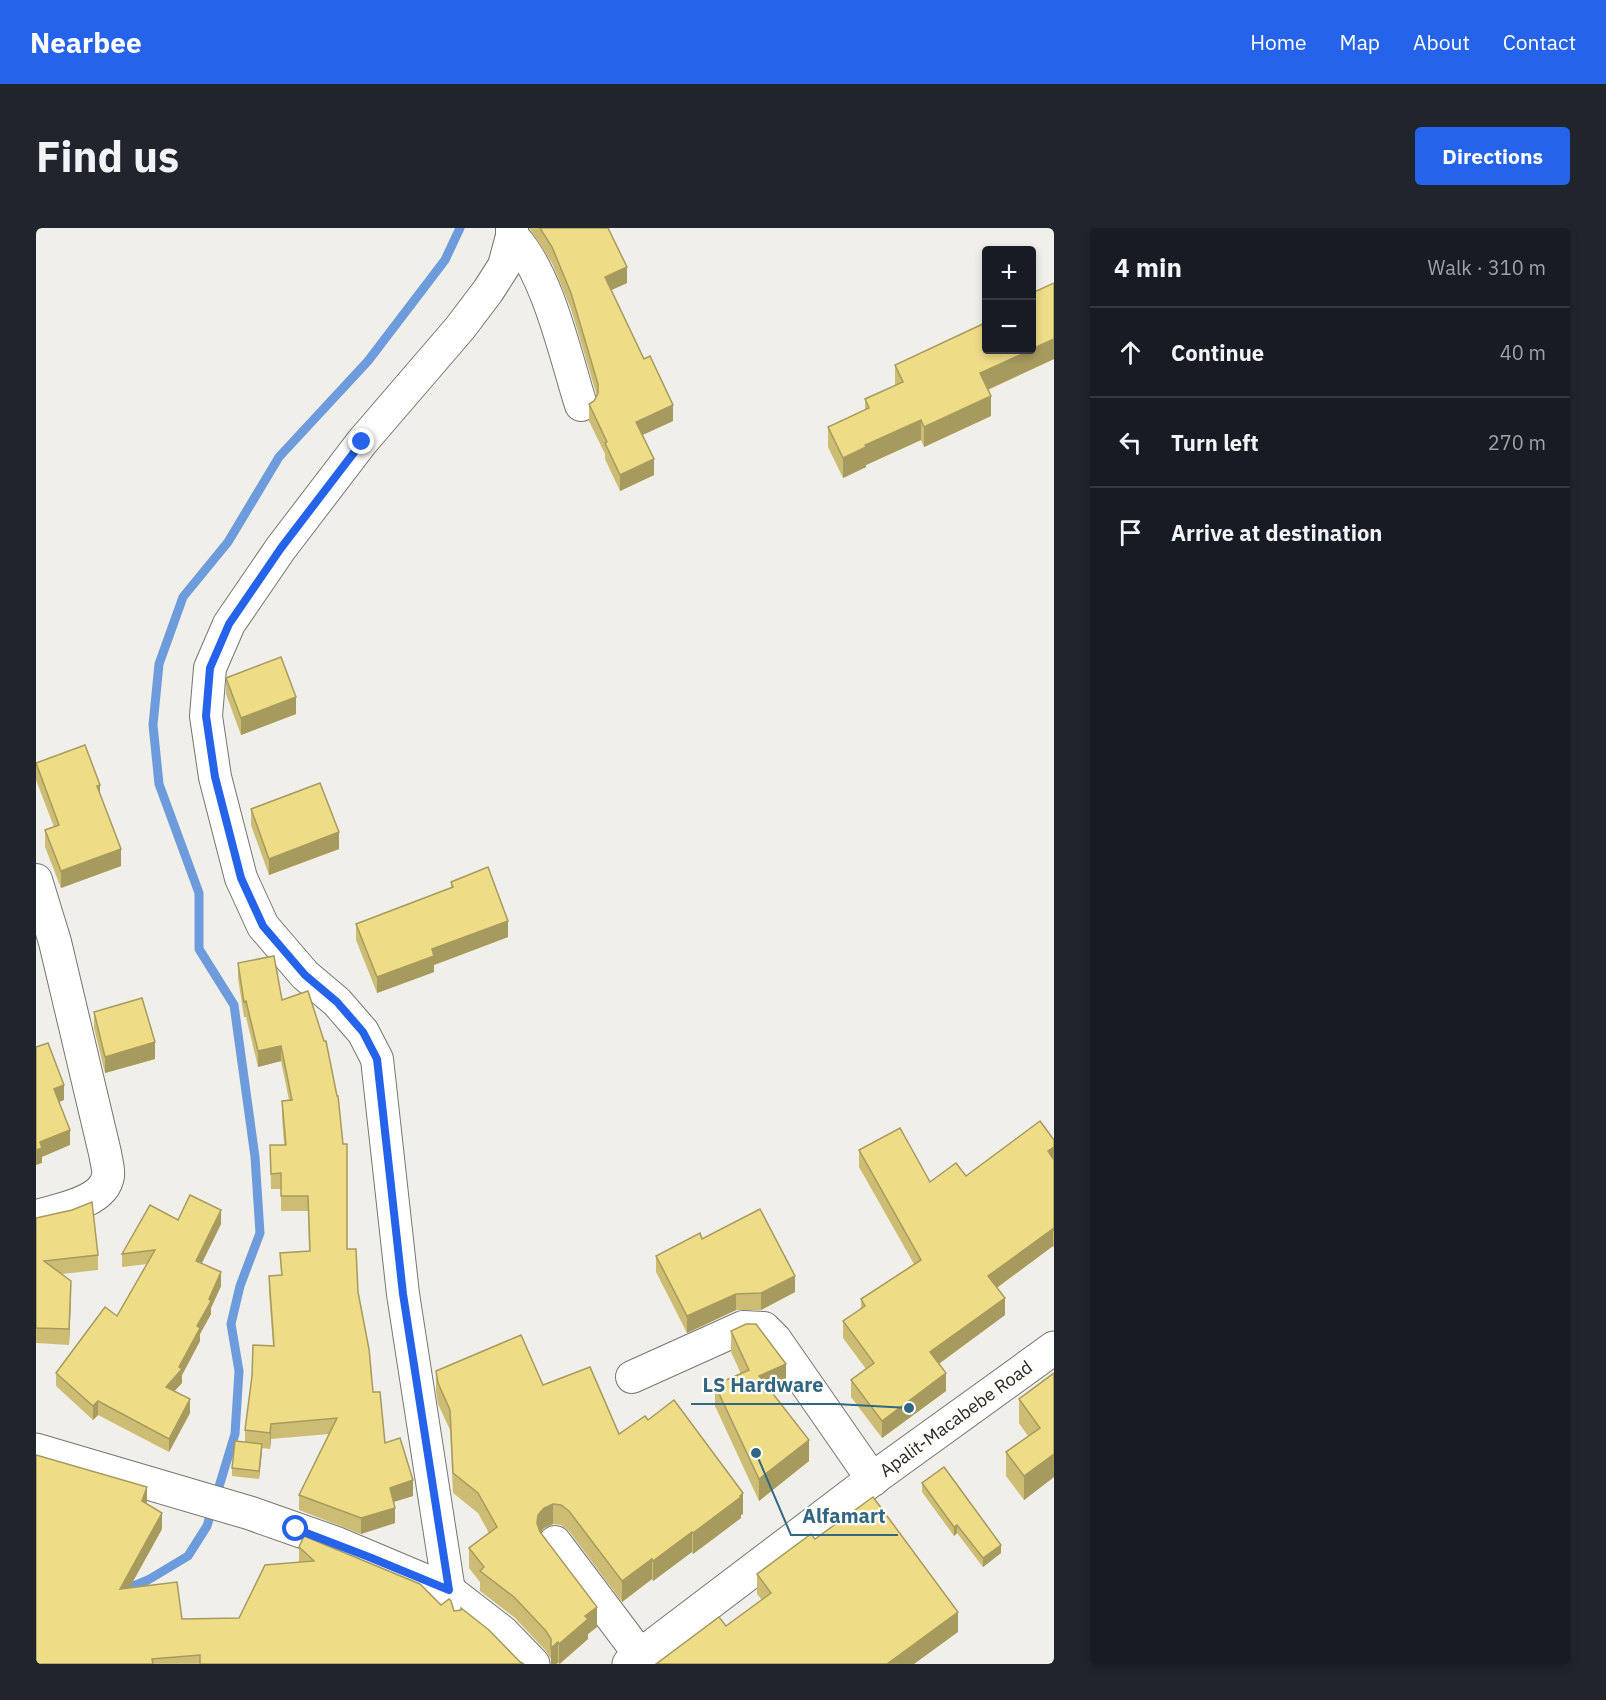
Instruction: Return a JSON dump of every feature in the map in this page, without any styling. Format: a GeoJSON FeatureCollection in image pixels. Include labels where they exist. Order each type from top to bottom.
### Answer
{"type":"FeatureCollection","features":[{"type":"Feature","properties":{"kind":"main road","name":"Apalit-Macabebe Road"},"geometry":{"type":"LineString","coordinates":[[634,1660],[873,1480],[1054,1348]]}},
{"type":"Feature","properties":{"kind":"main road"},"geometry":{"type":"LineString","coordinates":[[36,1450],[250,1514],[335,1543],[449,1590],[502,1632],[533,1664]]}},
{"type":"Feature","properties":{"kind":"street"},"geometry":{"type":"LineString","coordinates":[[512,232],[534,267],[550,306],[581,405]]}},
{"type":"Feature","properties":{"kind":"street"},"geometry":{"type":"LineString","coordinates":[[449,1590],[403,1294],[377,1059],[363,1032],[337,1002],[305,975],[263,926],[241,878],[215,777],[206,716],[210,668],[229,624],[281,548],[362,442],[460,328],[488,291],[504,266],[512,232]]}},
{"type":"Feature","properties":{"kind":"street"},"geometry":{"type":"LineString","coordinates":[[36,880],[55,942],[105,1153],[108,1177],[101,1191],[87,1201],[36,1216]]}},
{"type":"Feature","properties":{"kind":"street"},"geometry":{"type":"LineString","coordinates":[[632,1377],[743,1327],[764,1328],[775,1340],[873,1480]]}},
{"type":"Feature","properties":{"kind":"street"},"geometry":{"type":"LineString","coordinates":[[555,1542],[634,1660]]}},
{"type":"Feature","properties":{"kind":"building"},"geometry":{"type":"Polygon","coordinates":[[[540,228],[608,228],[627,267],[605,277],[644,359],[650,356],[673,405],[636,422],[654,459],[620,475],[589,404],[594,401],[598,393],[598,384],[571,293],[552,247],[540,228]]]}},
{"type":"Feature","properties":{"kind":"building"},"geometry":{"type":"Polygon","coordinates":[[[1054,283],[1054,339],[1036,347],[1036,300],[1036,291],[1054,283]]]}},
{"type":"Feature","properties":{"kind":"building"},"geometry":{"type":"Polygon","coordinates":[[[982,324],[982,354],[1022,354],[980,373],[991,396],[924,427],[921,420],[865,445],[866,447],[843,458],[828,427],[869,408],[865,399],[903,382],[895,365],[982,324]]]}},
{"type":"Feature","properties":{"kind":"building"},"geometry":{"type":"Polygon","coordinates":[[[281,657],[296,697],[241,718],[226,678],[281,657]]]}},
{"type":"Feature","properties":{"kind":"building"},"geometry":{"type":"Polygon","coordinates":[[[85,745],[100,785],[97,786],[121,849],[61,871],[45,830],[59,825],[36,763],[85,745]]]}},
{"type":"Feature","properties":{"kind":"building"},"geometry":{"type":"Polygon","coordinates":[[[320,783],[339,832],[269,859],[251,809],[320,783]]]}},
{"type":"Feature","properties":{"kind":"building"},"geometry":{"type":"Polygon","coordinates":[[[488,867],[508,921],[432,949],[434,956],[377,977],[356,924],[453,887],[451,882],[488,867]]]}},
{"type":"Feature","properties":{"kind":"building"},"geometry":{"type":"Polygon","coordinates":[[[274,956],[282,1000],[308,991],[324,1041],[326,1041],[338,1096],[343,1144],[347,1144],[347,1249],[356,1249],[358,1292],[369,1349],[373,1392],[380,1392],[385,1443],[400,1438],[413,1480],[390,1488],[395,1508],[361,1518],[299,1495],[337,1418],[271,1424],[270,1433],[245,1430],[252,1376],[253,1345],[274,1346],[269,1276],[282,1275],[280,1253],[310,1251],[308,1196],[281,1196],[281,1173],[271,1174],[270,1145],[286,1145],[282,1101],[292,1100],[281,1046],[258,1051],[246,1001],[244,1002],[238,963],[274,956]]]}},
{"type":"Feature","properties":{"kind":"building"},"geometry":{"type":"Polygon","coordinates":[[[142,998],[155,1042],[105,1057],[94,1012],[142,998]]]}},
{"type":"Feature","properties":{"kind":"building"},"geometry":{"type":"Polygon","coordinates":[[[48,1043],[64,1085],[54,1089],[70,1130],[40,1142],[42,1148],[36,1150],[36,1047],[48,1043]]]}},
{"type":"Feature","properties":{"kind":"building"},"geometry":{"type":"Polygon","coordinates":[[[1040,1121],[1054,1140],[1054,1147],[1048,1151],[1054,1160],[1054,1231],[1053,1229],[988,1276],[1005,1298],[930,1352],[946,1373],[882,1421],[851,1380],[874,1363],[843,1321],[865,1306],[861,1299],[921,1260],[859,1150],[900,1128],[930,1182],[956,1163],[966,1176],[1040,1121]]]}},
{"type":"Feature","properties":{"kind":"building"},"geometry":{"type":"Polygon","coordinates":[[[190,1195],[221,1210],[196,1261],[221,1272],[209,1299],[211,1301],[197,1326],[200,1328],[179,1367],[182,1369],[166,1387],[190,1399],[169,1439],[98,1401],[93,1406],[56,1373],[105,1307],[117,1316],[155,1250],[122,1254],[150,1205],[178,1220],[190,1195]]]}},
{"type":"Feature","properties":{"kind":"building"},"geometry":{"type":"Polygon","coordinates":[[[92,1202],[98,1255],[44,1261],[71,1281],[69,1329],[36,1328],[36,1218],[72,1210],[92,1202]]]}},
{"type":"Feature","properties":{"kind":"building"},"geometry":{"type":"Polygon","coordinates":[[[760,1209],[795,1276],[761,1293],[736,1294],[687,1316],[656,1256],[700,1233],[702,1239],[760,1209]]]}},
{"type":"Feature","properties":{"kind":"building"},"geometry":{"type":"Polygon","coordinates":[[[746,1324],[756,1324],[786,1364],[759,1376],[809,1440],[759,1479],[715,1385],[749,1370],[731,1331],[746,1324]]]}},
{"type":"Feature","properties":{"kind":"building"},"geometry":{"type":"Polygon","coordinates":[[[521,1335],[543,1385],[590,1367],[619,1434],[645,1416],[648,1420],[674,1400],[743,1493],[741,1497],[693,1533],[622,1581],[569,1511],[561,1505],[553,1504],[544,1508],[538,1515],[537,1523],[540,1532],[597,1607],[585,1616],[588,1619],[551,1648],[551,1639],[546,1631],[514,1597],[480,1571],[484,1567],[469,1548],[497,1527],[478,1493],[453,1473],[450,1410],[438,1383],[436,1371],[521,1335]]]}},
{"type":"Feature","properties":{"kind":"building"},"geometry":{"type":"Polygon","coordinates":[[[1054,1373],[1054,1454],[1024,1476],[1006,1452],[1040,1428],[1019,1399],[1054,1373]]]}},
{"type":"Feature","properties":{"kind":"building"},"geometry":{"type":"Polygon","coordinates":[[[235,1441],[262,1444],[259,1471],[232,1468],[235,1441]]]}},
{"type":"Feature","properties":{"kind":"building"},"geometry":{"type":"Polygon","coordinates":[[[36,1455],[147,1487],[142,1501],[162,1513],[120,1589],[177,1582],[182,1619],[239,1618],[265,1565],[314,1561],[299,1547],[304,1536],[420,1584],[441,1605],[449,1599],[454,1611],[461,1610],[461,1608],[489,1630],[524,1664],[200,1664],[200,1655],[152,1659],[153,1664],[36,1664],[36,1455]]]}},
{"type":"Feature","properties":{"kind":"building"},"geometry":{"type":"Polygon","coordinates":[[[944,1467],[1001,1545],[983,1558],[957,1525],[954,1527],[922,1483],[944,1467]]]}},
{"type":"Feature","properties":{"kind":"building"},"geometry":{"type":"Polygon","coordinates":[[[873,1497],[958,1612],[887,1664],[656,1664],[719,1617],[726,1626],[771,1593],[757,1574],[811,1534],[815,1539],[873,1497]]]}},
{"type":"Feature","properties":{"kind":"waterway"},"geometry":{"type":"LineString","coordinates":[[119,1592],[148,1580],[188,1556],[207,1526],[235,1434],[239,1371],[231,1324],[240,1286],[260,1233],[255,1157],[234,1005],[199,949],[199,893],[159,784],[153,725],[159,664],[183,597],[228,542],[279,457],[368,361],[445,260],[460,228]]}},
{"type":"Feature","properties":{"kind":"place","name":"LS Hardware"},"geometry":{"type":"Point","coordinates":[909,1408]}},
{"type":"Feature","properties":{"kind":"place","name":"Alfamart"},"geometry":{"type":"Point","coordinates":[756,1453]}},
{"type":"Feature","properties":{"kind":"route"},"geometry":{"type":"LineString","coordinates":[[296,1529],[449,1590],[403,1294],[381,1112],[377,1059],[363,1032],[337,1002],[305,975],[263,926],[241,878],[215,777],[206,716],[210,668],[229,624],[281,548],[362,442]]}}]}
